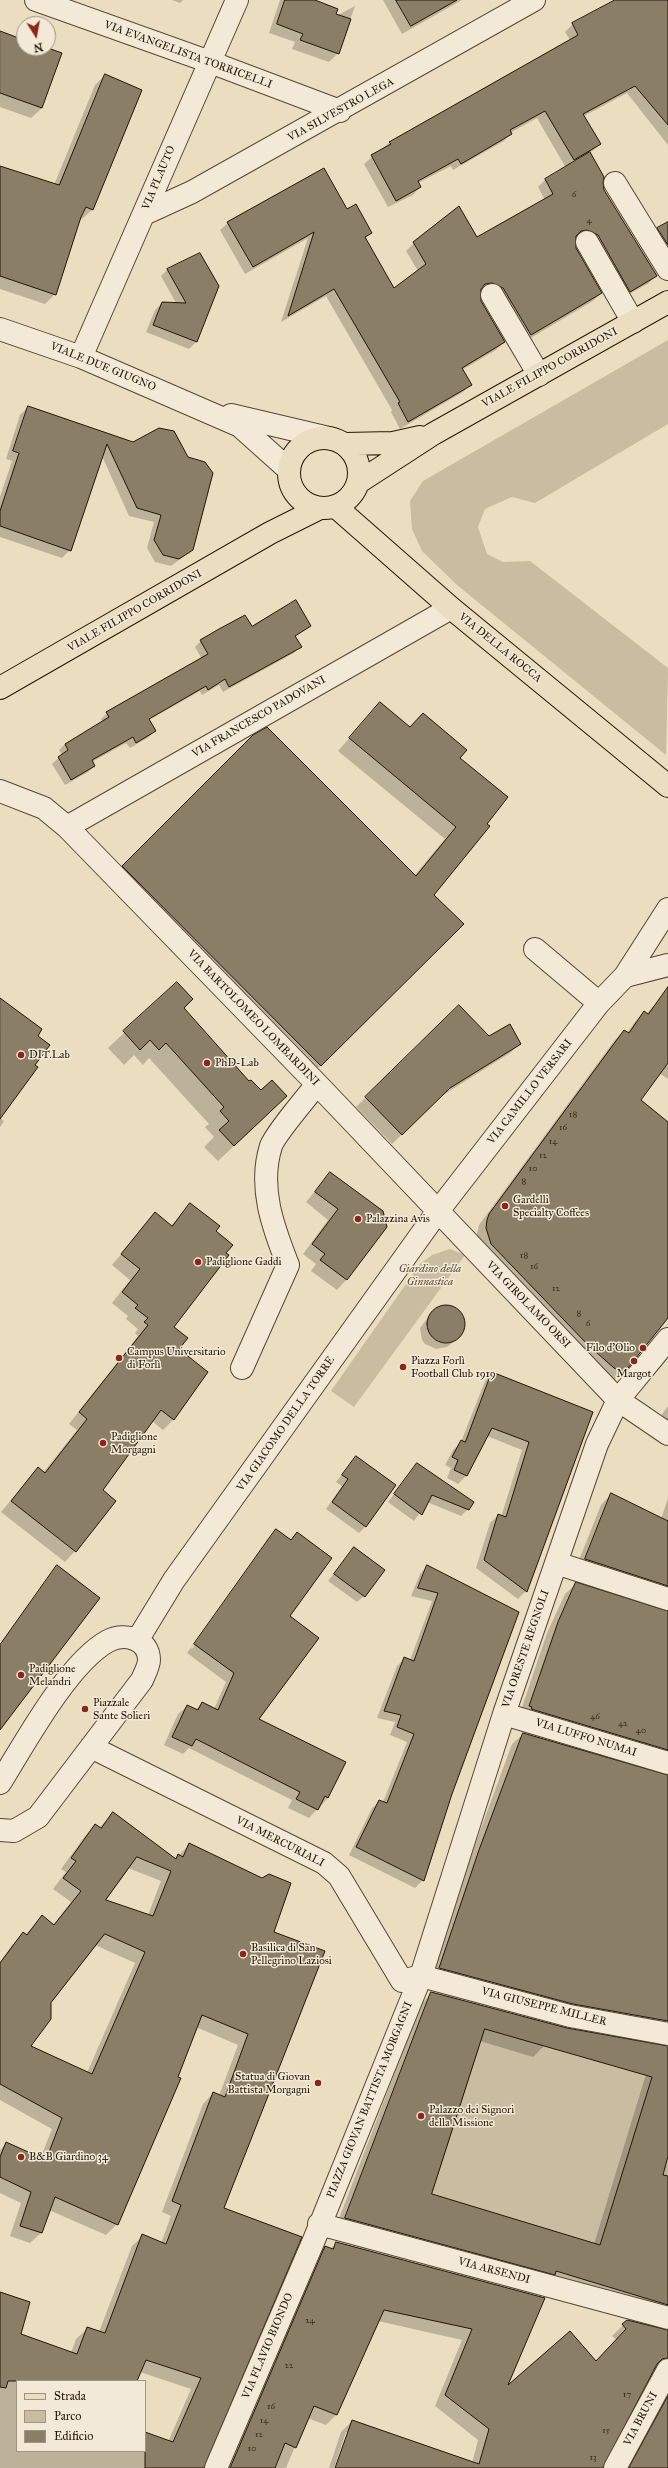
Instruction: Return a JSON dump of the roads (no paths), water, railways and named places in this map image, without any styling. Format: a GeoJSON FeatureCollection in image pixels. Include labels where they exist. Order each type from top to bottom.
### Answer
{"type":"FeatureCollection","features":[{"type":"Feature","properties":{"kind":"main road","name":"VIALE FILIPPO CORRIDONI"},"geometry":{"type":"LineString","coordinates":[[359,482],[433,434],[668,302]]}},
{"type":"Feature","properties":{"kind":"main road","name":"VIALE FILIPPO CORRIDONI"},"geometry":{"type":"LineString","coordinates":[[339,441],[393,443],[433,434]]}},
{"type":"Feature","properties":{"kind":"main road"},"geometry":{"type":"LineString","coordinates":[[321,438],[339,441],[357,460],[359,482],[351,497],[327,508],[302,502],[294,492],[289,481],[288,470],[292,458],[299,448],[309,441],[321,438]]}},
{"type":"Feature","properties":{"kind":"main road","name":"VIALE FILIPPO CORRIDONI"},"geometry":{"type":"LineString","coordinates":[[270,533],[294,492]]}},
{"type":"Feature","properties":{"kind":"main road","name":"VIALE FILIPPO CORRIDONI"},"geometry":{"type":"LineString","coordinates":[[0,688],[270,533],[327,508]]}},
{"type":"Feature","properties":{"kind":"main road","name":"VIA DELLA ROCCA"},"geometry":{"type":"LineString","coordinates":[[327,508],[666,781]]}},
{"type":"Feature","properties":{"kind":"street","name":"VIA EVANGELISTA TORRICELLI"},"geometry":{"type":"LineString","coordinates":[[36,0],[210,62],[340,111]]}},
{"type":"Feature","properties":{"kind":"street","name":"VIA PLAUTO"},"geometry":{"type":"LineString","coordinates":[[81,356],[237,0]]}},
{"type":"Feature","properties":{"kind":"street","name":"VIA SILVESTRO LEGA"},"geometry":{"type":"LineString","coordinates":[[144,214],[192,192],[340,111],[534,0]]}},
{"type":"Feature","properties":{"kind":"street"},"geometry":{"type":"LineString","coordinates":[[615,183],[668,269]]}},
{"type":"Feature","properties":{"kind":"street"},"geometry":{"type":"LineString","coordinates":[[587,242],[633,322]]}},
{"type":"Feature","properties":{"kind":"street"},"geometry":{"type":"LineString","coordinates":[[492,295],[539,375]]}},
{"type":"Feature","properties":{"kind":"street","name":"VIALE DUE GIUGNO"},"geometry":{"type":"LineString","coordinates":[[0,329],[81,356],[240,426],[288,470]]}},
{"type":"Feature","properties":{"kind":"street","name":"VIALE DUE GIUGNO"},"geometry":{"type":"LineString","coordinates":[[204,409],[339,441]]}},
{"type":"Feature","properties":{"kind":"street","name":"VIA FRANCESCO PADOVANI"},"geometry":{"type":"LineString","coordinates":[[67,827],[451,608]]}},
{"type":"Feature","properties":{"kind":"street","name":"VIA BARTOLOMEO LOMBARDINI"},"geometry":{"type":"LineString","coordinates":[[0,792],[44,808],[67,827],[317,1084],[438,1211]]}},
{"type":"Feature","properties":{"kind":"street","name":"VIA CAMILLO VERSARI"},"geometry":{"type":"LineString","coordinates":[[438,1211],[600,1003],[625,976],[668,909]]}},
{"type":"Feature","properties":{"kind":"street"},"geometry":{"type":"LineString","coordinates":[[535,949],[600,1003]]}},
{"type":"Feature","properties":{"kind":"street"},"geometry":{"type":"LineString","coordinates":[[625,976],[668,965]]}},
{"type":"Feature","properties":{"kind":"street"},"geometry":{"type":"LineString","coordinates":[[242,1368],[288,1265],[273,1226],[266,1185],[271,1144],[317,1084]]}},
{"type":"Feature","properties":{"kind":"street","name":"VIA GIROLAMO ORSI"},"geometry":{"type":"LineString","coordinates":[[438,1211],[618,1400],[668,1434]]}},
{"type":"Feature","properties":{"kind":"street","name":"VIA GIACOMO DELLA TORRE"},"geometry":{"type":"LineString","coordinates":[[138,1639],[174,1580],[438,1211]]}},
{"type":"Feature","properties":{"kind":"street","name":"VIA ORESTE REGNOLI"},"geometry":{"type":"LineString","coordinates":[[422,1976],[504,1714],[597,1444],[618,1400],[668,1339]]}},
{"type":"Feature","properties":{"kind":"street"},"geometry":{"type":"LineString","coordinates":[[556,1563],[668,1599]]}},
{"type":"Feature","properties":{"kind":"street"},"geometry":{"type":"LineString","coordinates":[[0,1783],[39,1720],[80,1664],[94,1650],[110,1640],[138,1639],[146,1646],[149,1661],[142,1680],[38,1817],[14,1831],[1,1832]]}},
{"type":"Feature","properties":{"kind":"street","name":"VIA LUFFO NUMAI"},"geometry":{"type":"LineString","coordinates":[[504,1714],[668,1763]]}},
{"type":"Feature","properties":{"kind":"street","name":"VIA MERCURIALI"},"geometry":{"type":"LineString","coordinates":[[91,1747],[324,1863],[338,1876],[402,1981],[422,1976]]}},
{"type":"Feature","properties":{"kind":"street","name":"VIA GIUSEPPE MILLER"},"geometry":{"type":"LineString","coordinates":[[422,1976],[570,2016],[668,2034]]}},
{"type":"Feature","properties":{"kind":"street","name":"PIAZZA GIOVAN BATTISTA MORGAGNI"},"geometry":{"type":"LineString","coordinates":[[319,2224],[422,1976]]}},
{"type":"Feature","properties":{"kind":"street","name":"VIA ARSENDI"},"geometry":{"type":"LineString","coordinates":[[319,2224],[668,2318]]}},
{"type":"Feature","properties":{"kind":"street","name":"VIA FLAVIO BIONDO"},"geometry":{"type":"LineString","coordinates":[[216,2468],[319,2224]]}},
{"type":"Feature","properties":{"kind":"street","name":"VIA BRUNI"},"geometry":{"type":"LineString","coordinates":[[615,2468],[668,2370]]}},
{"type":"Feature","properties":{"kind":"place","name":"DIT.Lab"},"geometry":{"type":"Point","coordinates":[21,1055]}},
{"type":"Feature","properties":{"kind":"place","name":"PhD-Lab"},"geometry":{"type":"Point","coordinates":[207,1063]}},
{"type":"Feature","properties":{"kind":"place","name":"Gardelli Specialty Coffees"},"geometry":{"type":"Point","coordinates":[505,1206]}},
{"type":"Feature","properties":{"kind":"place","name":"Palazzina Avis"},"geometry":{"type":"Point","coordinates":[358,1219]}},
{"type":"Feature","properties":{"kind":"place","name":"Padiglione Gaddi"},"geometry":{"type":"Point","coordinates":[198,1262]}},
{"type":"Feature","properties":{"kind":"place","name":"Filo d'Olio"},"geometry":{"type":"Point","coordinates":[643,1348]}},
{"type":"Feature","properties":{"kind":"place","name":"Campus Universitario di Forlì"},"geometry":{"type":"Point","coordinates":[119,1358]}},
{"type":"Feature","properties":{"kind":"place","name":"Margot"},"geometry":{"type":"Point","coordinates":[634,1361]}},
{"type":"Feature","properties":{"kind":"place","name":"Piazza Forlì Football Club 1919"},"geometry":{"type":"Point","coordinates":[403,1367]}},
{"type":"Feature","properties":{"kind":"place","name":"Padiglione Morgagni"},"geometry":{"type":"Point","coordinates":[103,1443]}},
{"type":"Feature","properties":{"kind":"place","name":"Padiglione Melandri"},"geometry":{"type":"Point","coordinates":[21,1675]}},
{"type":"Feature","properties":{"kind":"place","name":"Piazzale Sante Solieri"},"geometry":{"type":"Point","coordinates":[85,1709]}},
{"type":"Feature","properties":{"kind":"place","name":"Basilica di San Pellegrino Laziosi"},"geometry":{"type":"Point","coordinates":[243,1954]}},
{"type":"Feature","properties":{"kind":"place","name":"Statua di Giovan Battista Morgagni"},"geometry":{"type":"Point","coordinates":[318,2083]}},
{"type":"Feature","properties":{"kind":"place","name":"Palazzo dei Signori della Missione"},"geometry":{"type":"Point","coordinates":[421,2116]}},
{"type":"Feature","properties":{"kind":"place","name":"B&B Giardino 34"},"geometry":{"type":"Point","coordinates":[21,2157]}},
{"type":"Feature","properties":{"kind":"park label","name":"Giardino della Ginnastica"},"geometry":{"type":"Point","coordinates":[430,1275]}}]}
